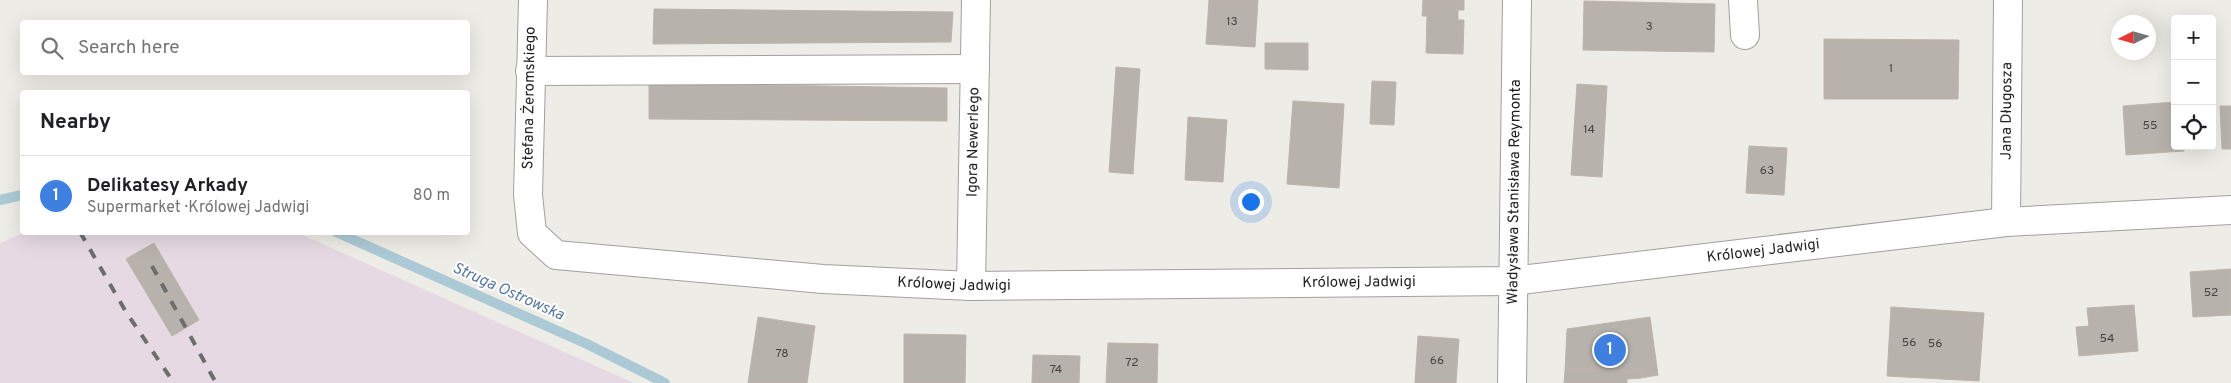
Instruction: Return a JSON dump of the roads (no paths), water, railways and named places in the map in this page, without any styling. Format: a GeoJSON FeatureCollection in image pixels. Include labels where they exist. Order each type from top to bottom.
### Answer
{"type":"FeatureCollection","features":[{"type":"Feature","properties":{"kind":"street","name":"Stefana Żeromskiego"},"geometry":{"type":"LineString","coordinates":[[528,195],[532,0]]}},
{"type":"Feature","properties":{"kind":"street","name":"Igora Newerlego"},"geometry":{"type":"LineString","coordinates":[[971,286],[976,0]]}},
{"type":"Feature","properties":{"kind":"street","name":"Władysława Stanisława Reymonta"},"geometry":{"type":"LineString","coordinates":[[1512,383],[1517,0]]}},
{"type":"Feature","properties":{"kind":"street"},"geometry":{"type":"LineString","coordinates":[[1743,0],[1745,35]]}},
{"type":"Feature","properties":{"kind":"street","name":"Jana Długosza"},"geometry":{"type":"LineString","coordinates":[[2006,222],[2008,0]]}},
{"type":"Feature","properties":{"kind":"street"},"geometry":{"type":"LineString","coordinates":[[530,71],[975,69]]}},
{"type":"Feature","properties":{"kind":"street","name":"Królowej Jadwigi"},"geometry":{"type":"LineString","coordinates":[[528,195],[532,233],[556,255],[823,279],[971,286],[1512,280],[2006,222],[2231,210]]}},
{"type":"Feature","properties":{"kind":"waterway","name":"Struga Ostrowska"},"geometry":{"type":"LineString","coordinates":[[0,200],[20,195]]}},
{"type":"Feature","properties":{"kind":"waterway","name":"Struga Ostrowska"},"geometry":{"type":"LineString","coordinates":[[343,235],[587,344],[665,383]]}},
{"type":"Feature","properties":{"kind":"railway"},"geometry":{"type":"LineString","coordinates":[[82,235],[126,312],[174,383]]}},
{"type":"Feature","properties":{"kind":"railway"},"geometry":{"type":"LineString","coordinates":[[152,266],[216,383]]}},
{"type":"Feature","properties":{"kind":"place","name":"Delikatesy Arkady"},"geometry":{"type":"Point","coordinates":[1610,350]}}]}
